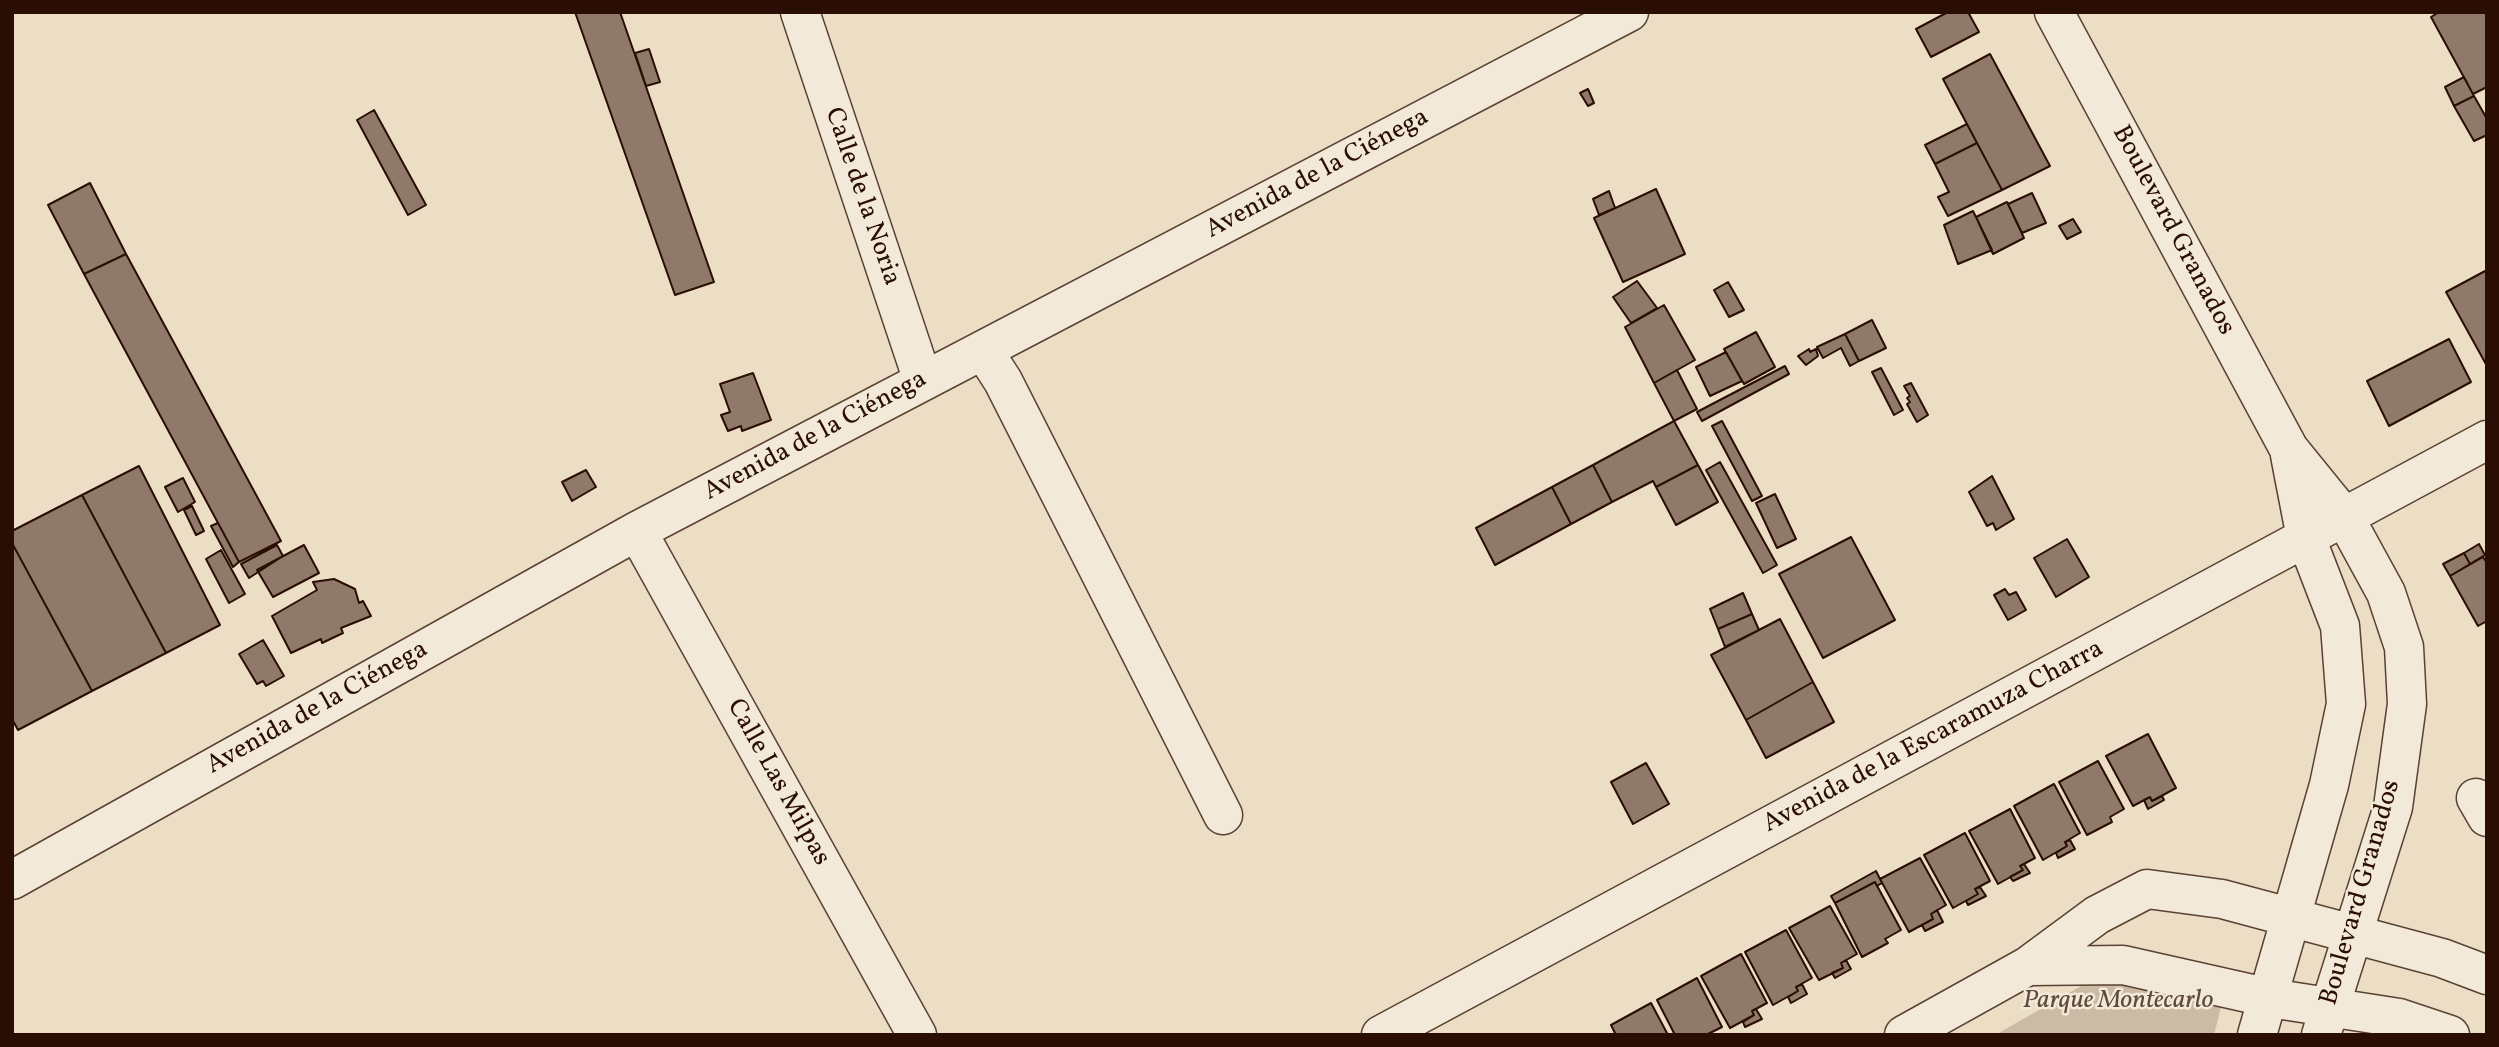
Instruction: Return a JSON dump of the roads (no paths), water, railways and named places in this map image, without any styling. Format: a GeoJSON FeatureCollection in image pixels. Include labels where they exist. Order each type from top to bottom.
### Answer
{"type":"FeatureCollection","features":[{"type":"Feature","properties":{"kind":"street","name":"Calle de la Noria"},"geometry":{"type":"LineString","coordinates":[[800,12],[923,381]]}},
{"type":"Feature","properties":{"kind":"street","name":"Avenida de la Ciénega"},"geometry":{"type":"LineString","coordinates":[[12,880],[637,531],[1629,12]]}},
{"type":"Feature","properties":{"kind":"street","name":"Boulevard Granados"},"geometry":{"type":"LineString","coordinates":[[2054,12],[2289,449],[2345,517],[2386,593],[2404,647],[2407,704],[2393,807],[2325,1022]]}},
{"type":"Feature","properties":{"kind":"street"},"geometry":{"type":"LineString","coordinates":[[983,350],[1003,381],[1223,815]]}},
{"type":"Feature","properties":{"kind":"street","name":"Avenida de la Escaramuza Charra"},"geometry":{"type":"LineString","coordinates":[[1381,1035],[2487,440]]}},
{"type":"Feature","properties":{"kind":"street","name":"Boulevard Granados"},"geometry":{"type":"LineString","coordinates":[[2257,1035],[2270,998],[2290,917],[2329,785],[2346,704],[2340,626],[2306,538],[2289,449]]}},
{"type":"Feature","properties":{"kind":"street","name":"Calle Las Milpas"},"geometry":{"type":"LineString","coordinates":[[637,531],[917,1035]]}},
{"type":"Feature","properties":{"kind":"street"},"geometry":{"type":"LineString","coordinates":[[1904,1035],[2028,967],[2097,915],[2147,889],[2202,894],[2442,958],[2487,975]]}},
{"type":"Feature","properties":{"kind":"street"},"geometry":{"type":"LineString","coordinates":[[2028,967],[2123,965],[2270,998],[2325,1022],[2399,1018],[2450,1035]]}},
{"type":"Feature","properties":{"kind":"park label","name":"Parque Montecarlo"},"geometry":{"type":"Point","coordinates":[2118,1002]}}]}
